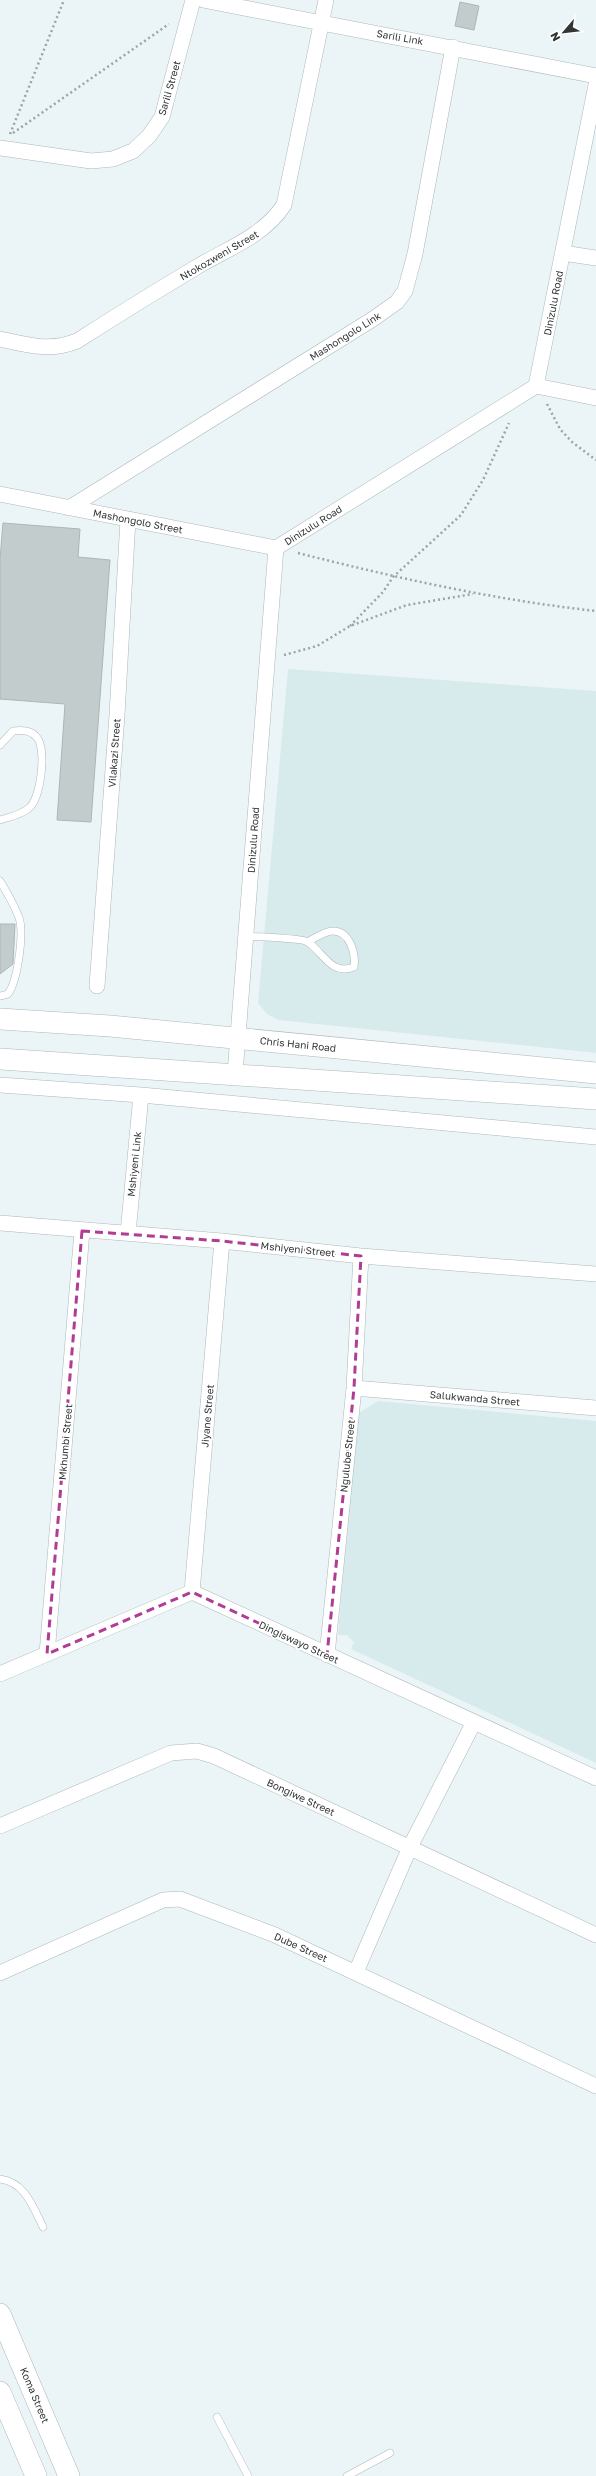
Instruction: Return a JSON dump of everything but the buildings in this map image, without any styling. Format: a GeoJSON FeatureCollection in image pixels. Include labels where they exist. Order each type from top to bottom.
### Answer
{"type":"FeatureCollection","features":[{"type":"Feature","properties":{"kind":"main road","name":"Chris Hani Road"},"geometry":{"type":"LineString","coordinates":[[0,1019],[110,1026],[596,1073]]}},
{"type":"Feature","properties":{"kind":"main road"},"geometry":{"type":"LineString","coordinates":[[0,1059],[596,1099]]}},
{"type":"Feature","properties":{"kind":"main road","name":"Koma Street"},"geometry":{"type":"LineString","coordinates":[[0,2314],[69,2476]]}},
{"type":"Feature","properties":{"kind":"main road"},"geometry":{"type":"LineString","coordinates":[[0,2392],[36,2476]]}},
{"type":"Feature","properties":{"kind":"street","name":"Sarili Link"},"geometry":{"type":"LineString","coordinates":[[203,0],[453,47],[596,76]]}},
{"type":"Feature","properties":{"kind":"street","name":"Ntokozweni Street"},"geometry":{"type":"LineString","coordinates":[[0,339],[46,348],[58,347],[77,340],[196,267],[254,235],[273,220],[284,205],[326,0]]}},
{"type":"Feature","properties":{"kind":"street","name":"Sarili Street"},"geometry":{"type":"LineString","coordinates":[[0,148],[91,161],[113,159],[133,151],[149,136],[162,117],[192,5]]}},
{"type":"Feature","properties":{"kind":"street","name":"Mashongolo Link"},"geometry":{"type":"LineString","coordinates":[[69,508],[397,302],[405,291],[414,254],[453,47]]}},
{"type":"Feature","properties":{"kind":"street","name":"Dinizulu Road"},"geometry":{"type":"LineString","coordinates":[[235,1074],[276,548],[536,386],[596,85]]}},
{"type":"Feature","properties":{"kind":"street"},"geometry":{"type":"LineString","coordinates":[[563,253],[596,258]]}},
{"type":"Feature","properties":{"kind":"street"},"geometry":{"type":"LineString","coordinates":[[536,386],[596,398]]}},
{"type":"Feature","properties":{"kind":"street","name":"Mashongolo Street"},"geometry":{"type":"LineString","coordinates":[[0,494],[276,548]]}},
{"type":"Feature","properties":{"kind":"street","name":"Vilakazi Street"},"geometry":{"type":"LineString","coordinates":[[97,986],[117,715],[128,519]]}},
{"type":"Feature","properties":{"kind":"street"},"geometry":{"type":"LineString","coordinates":[[0,1085],[141,1095],[596,1137]]}},
{"type":"Feature","properties":{"kind":"street","name":"Mshiyeni Link"},"geometry":{"type":"LineString","coordinates":[[128,1233],[141,1095]]}},
{"type":"Feature","properties":{"kind":"street","name":"Mshiyeni Street"},"geometry":{"type":"LineString","coordinates":[[0,1223],[82,1231],[128,1233],[222,1241],[361,1256],[596,1274]]}},
{"type":"Feature","properties":{"kind":"street","name":"Mkhumbi Street"},"geometry":{"type":"LineString","coordinates":[[47,1654],[82,1231]]}},
{"type":"Feature","properties":{"kind":"street","name":"Jiyane Street"},"geometry":{"type":"LineString","coordinates":[[192,1592],[222,1241]]}},
{"type":"Feature","properties":{"kind":"street","name":"Ngulube Street"},"geometry":{"type":"LineString","coordinates":[[327,1655],[354,1388],[361,1256]]}},
{"type":"Feature","properties":{"kind":"street","name":"Salukwanda Street"},"geometry":{"type":"LineString","coordinates":[[354,1388],[596,1408]]}},
{"type":"Feature","properties":{"kind":"street"},"geometry":{"type":"LineString","coordinates":[[0,1674],[192,1592]]}},
{"type":"Feature","properties":{"kind":"street","name":"Dingiswayo Street"},"geometry":{"type":"LineString","coordinates":[[192,1592],[596,1778]]}},
{"type":"Feature","properties":{"kind":"street"},"geometry":{"type":"LineString","coordinates":[[356,1972],[410,1847],[474,1722]]}},
{"type":"Feature","properties":{"kind":"street","name":"Bongiwe Street"},"geometry":{"type":"LineString","coordinates":[[0,1826],[171,1753],[191,1751],[214,1756],[596,1935]]}},
{"type":"Feature","properties":{"kind":"street","name":"Dube Street"},"geometry":{"type":"LineString","coordinates":[[0,1973],[163,1900],[180,1899],[275,1936],[356,1972],[596,2086]]}},
{"type":"Feature","properties":{"kind":"lane"},"geometry":{"type":"LineString","coordinates":[[0,745],[13,731],[24,730],[33,734],[41,746],[39,790],[30,808],[14,816],[0,820]]}},
{"type":"Feature","properties":{"kind":"lane"},"geometry":{"type":"LineString","coordinates":[[0,881],[20,921],[20,937],[17,969],[11,990],[8,994],[0,996]]}},
{"type":"Feature","properties":{"kind":"lane"},"geometry":{"type":"LineString","coordinates":[[246,936],[307,942],[333,931],[341,933],[348,938],[355,958],[354,967],[345,971],[337,968],[307,942]]}},
{"type":"Feature","properties":{"kind":"lane"},"geometry":{"type":"LineString","coordinates":[[0,2179],[7,2180],[22,2190],[29,2198],[43,2227]]}},
{"type":"Feature","properties":{"kind":"lane"},"geometry":{"type":"LineString","coordinates":[[217,2417],[248,2476]]}},
{"type":"Feature","properties":{"kind":"lane"},"geometry":{"type":"LineString","coordinates":[[347,2476],[390,2453]]}},
{"type":"Feature","properties":{"kind":"path"},"geometry":{"type":"LineString","coordinates":[[64,0],[9,136],[192,5]]}},
{"type":"Feature","properties":{"kind":"path"},"geometry":{"type":"LineString","coordinates":[[536,386],[560,429],[572,442],[596,460]]}},
{"type":"Feature","properties":{"kind":"path"},"geometry":{"type":"LineString","coordinates":[[350,626],[393,577],[460,515],[483,480],[507,430],[514,400]]}},
{"type":"Feature","properties":{"kind":"path"},"geometry":{"type":"LineString","coordinates":[[276,548],[393,577],[476,594],[540,605],[596,611]]}},
{"type":"Feature","properties":{"kind":"path"},"geometry":{"type":"LineString","coordinates":[[268,658],[317,646],[350,626],[407,605],[476,594]]}},
{"type":"Feature","properties":{"kind":"highlighted area"},"geometry":{"type":"Polygon","coordinates":[[[82,1231],[222,1241],[361,1256],[354,1388],[327,1655],[192,1592],[47,1654],[82,1231]]]}},
{"type":"Feature","properties":{"kind":"shaded area"},"geometry":{"type":"Polygon","coordinates":[[[288,669],[596,691],[596,1053],[278,1020],[267,1014],[258,1003],[288,669]]]}},
{"type":"Feature","properties":{"kind":"shaded area"},"geometry":{"type":"Polygon","coordinates":[[[378,1401],[596,1421],[596,1763],[351,1649],[354,1642],[347,1635],[338,1635],[357,1414],[378,1401]]]}}]}
